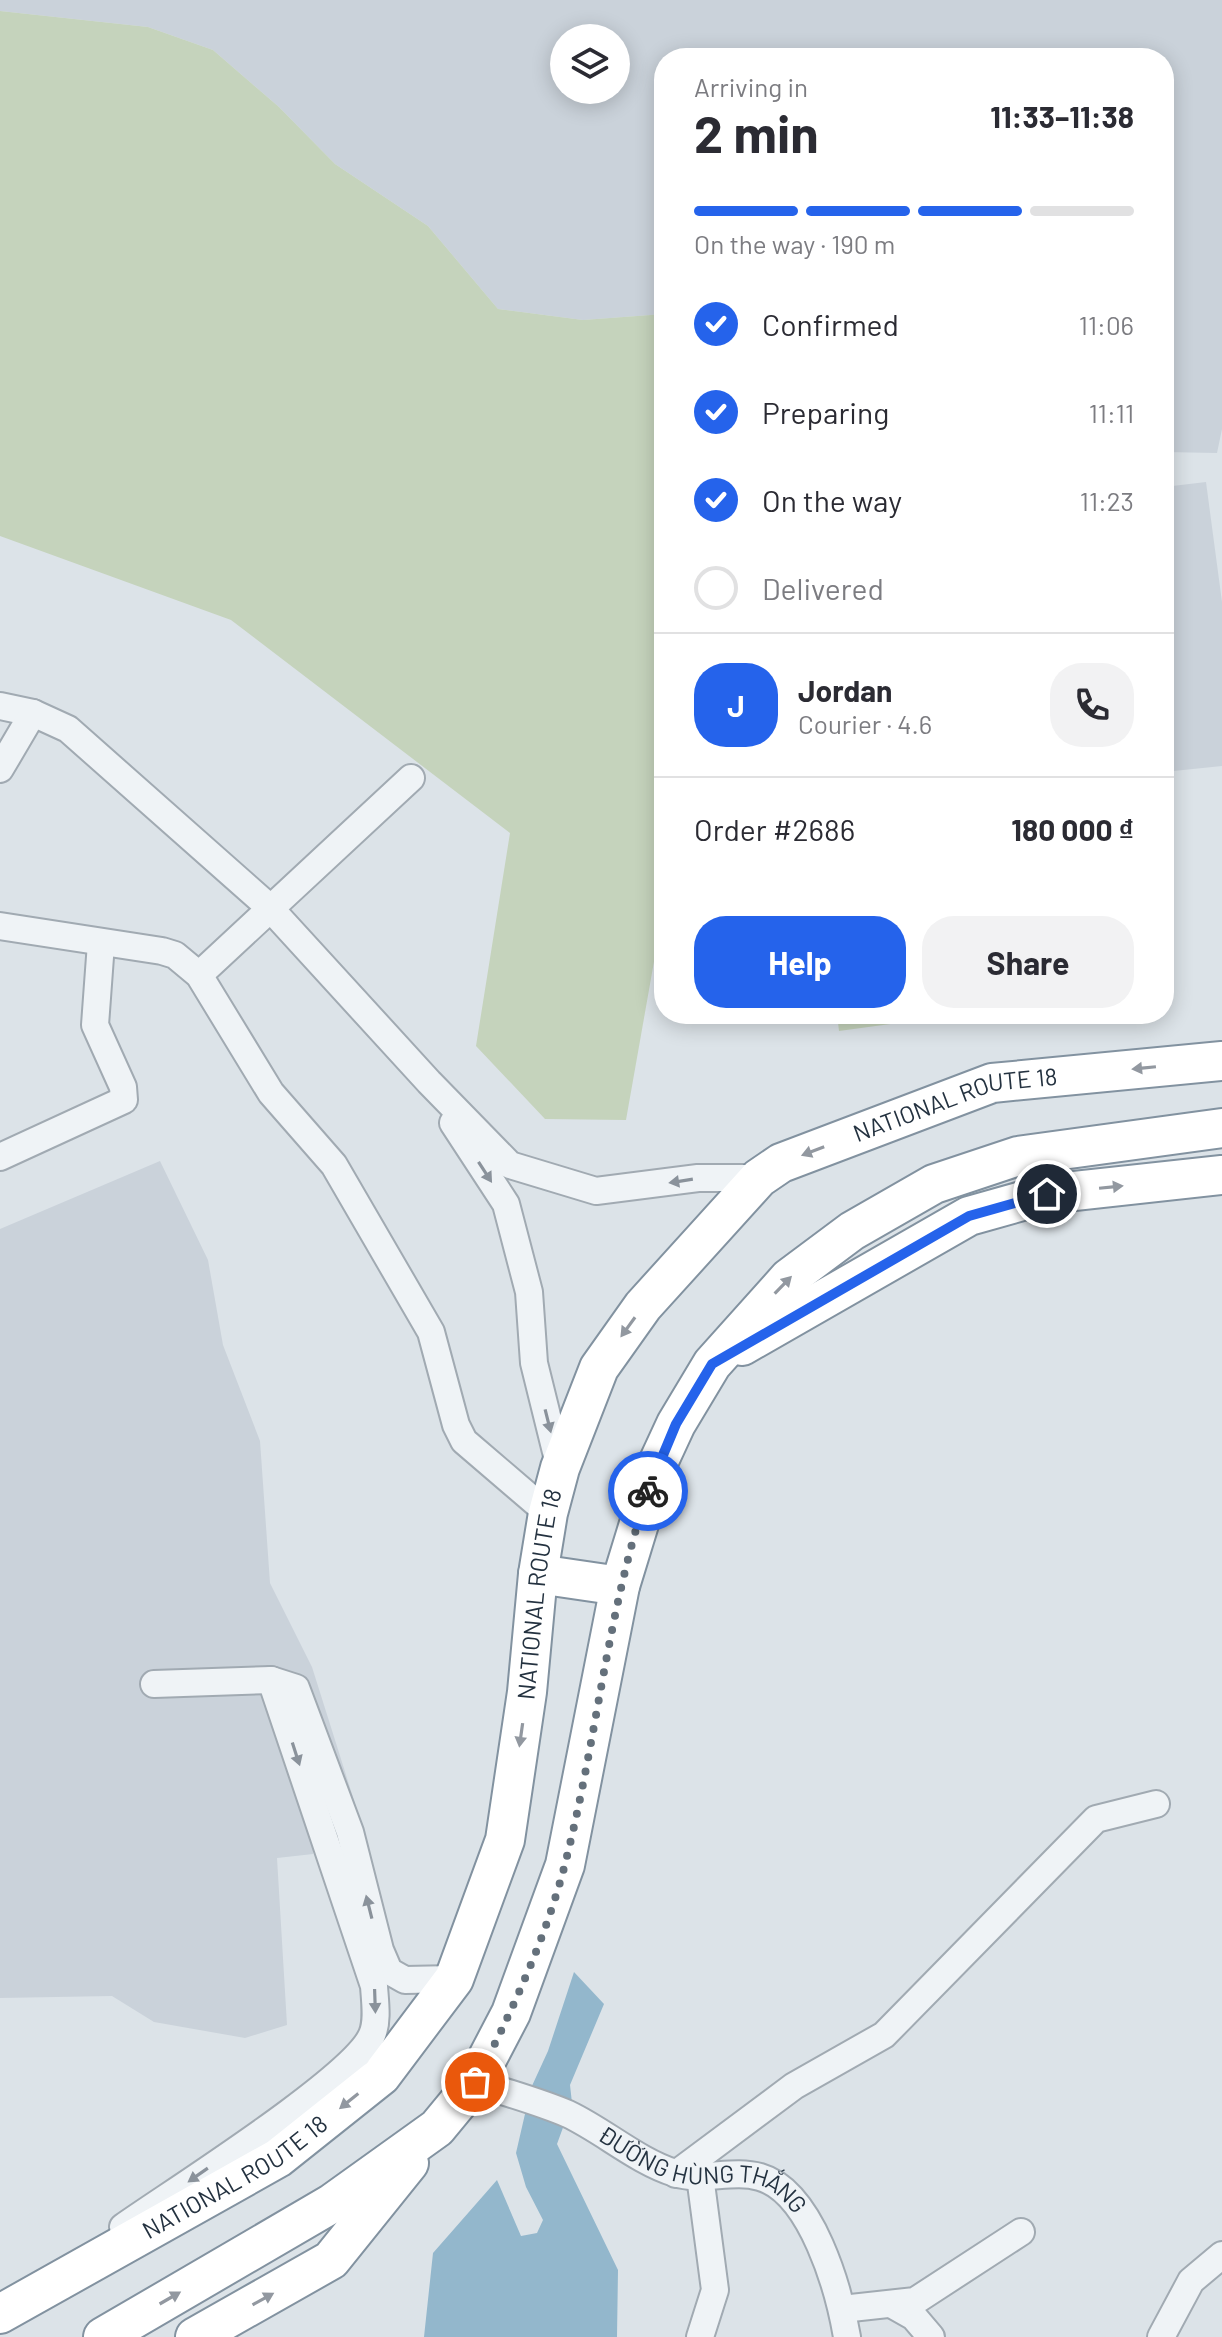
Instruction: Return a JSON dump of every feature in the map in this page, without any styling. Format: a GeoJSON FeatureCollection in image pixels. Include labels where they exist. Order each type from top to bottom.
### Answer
{"type":"FeatureCollection","features":[{"type":"Feature","properties":{"kind":"highway","name":"NATIONAL ROUTE 18"},"geometry":{"type":"LineString","coordinates":[[0,2313],[278,2158],[381,2076],[454,1979],[505,1840],[527,1692],[538,1574],[548,1513],[560,1468],[599,1368],[643,1306],[759,1178],[781,1163],[992,1083],[1222,1061]]}},
{"type":"Feature","properties":{"kind":"highway"},"geometry":{"type":"LineString","coordinates":[[195,2337],[331,2260],[475,2082],[511,2013],[565,1865],[620,1586],[657,1465],[676,1424],[712,1364],[789,1278],[852,1231],[934,1184],[1018,1156],[1222,1128]]}},
{"type":"Feature","properties":{"kind":"highway"},"geometry":{"type":"LineString","coordinates":[[712,1364],[969,1216],[1047,1194],[1222,1175]]}},
{"type":"Feature","properties":{"kind":"highway"},"geometry":{"type":"LineString","coordinates":[[538,1574],[620,1586]]}},
{"type":"Feature","properties":{"kind":"highway"},"geometry":{"type":"LineString","coordinates":[[103,2337],[331,2204],[437,2128]]}},
{"type":"Feature","properties":{"kind":"street"},"geometry":{"type":"LineString","coordinates":[[0,706],[33,713],[68,729],[269,907],[429,1082],[510,1165],[596,1191],[698,1178],[759,1178]]}},
{"type":"Feature","properties":{"kind":"street"},"geometry":{"type":"LineString","coordinates":[[0,769],[33,713]]}},
{"type":"Feature","properties":{"kind":"street"},"geometry":{"type":"LineString","coordinates":[[199,975],[411,778]]}},
{"type":"Feature","properties":{"kind":"street"},"geometry":{"type":"LineString","coordinates":[[0,926],[162,951],[175,955],[199,975],[271,1093],[334,1165],[431,1332],[456,1425],[464,1441],[548,1513]]}},
{"type":"Feature","properties":{"kind":"street"},"geometry":{"type":"LineString","coordinates":[[0,1157],[124,1100],[123,1087],[95,1025],[101,943]]}},
{"type":"Feature","properties":{"kind":"street"},"geometry":{"type":"LineString","coordinates":[[429,1082],[506,1204],[529,1292],[534,1363],[560,1468]]}},
{"type":"Feature","properties":{"kind":"street"},"geometry":{"type":"LineString","coordinates":[[154,1684],[271,1680],[296,1688],[350,1832],[380,1950],[389,1971],[405,1980],[454,1979]]}},
{"type":"Feature","properties":{"kind":"street"},"geometry":{"type":"LineString","coordinates":[[0,2313],[279,2119],[359,2055],[372,2034],[374,1986],[271,1680]]}},
{"type":"Feature","properties":{"kind":"street"},"geometry":{"type":"LineString","coordinates":[[700,2337],[715,2290],[688,2175],[794,2086],[884,2035],[1096,1819],[1156,1804]]}},
{"type":"Feature","properties":{"kind":"street","name":"ĐƯỜNG HÙNG THẮNG"},"geometry":{"type":"LineString","coordinates":[[475,2082],[568,2114],[688,2175],[759,2177],[786,2193],[824,2250],[847,2337]]}},
{"type":"Feature","properties":{"kind":"street"},"geometry":{"type":"LineString","coordinates":[[842,2309],[891,2304],[924,2296],[1021,2232]]}},
{"type":"Feature","properties":{"kind":"street"},"geometry":{"type":"LineString","coordinates":[[1161,2337],[1191,2281],[1222,2255]]}},
{"type":"Feature","properties":{"kind":"street"},"geometry":{"type":"LineString","coordinates":[[891,2304],[914,2317],[931,2337]]}},
{"type":"Feature","properties":{"kind":"shaded area"},"geometry":{"type":"Polygon","coordinates":[[[0,0],[1222,0],[1222,429],[1217,453],[1174,452],[1174,48],[654,48],[654,315],[583,320],[498,309],[428,226],[335,164],[279,107],[213,50],[148,27],[0,11],[0,0]]]}},
{"type":"Feature","properties":{"kind":"shaded area"},"geometry":{"type":"Polygon","coordinates":[[[1206,482],[1222,602],[1222,766],[1174,771],[1174,486],[1206,482]]]}},
{"type":"Feature","properties":{"kind":"shaded area"},"geometry":{"type":"Polygon","coordinates":[[[160,1161],[208,1260],[223,1345],[260,1441],[270,1583],[312,1667],[358,1813],[315,1829],[313,1854],[277,1858],[287,2025],[245,2038],[154,2022],[112,1996],[0,1998],[0,1229],[160,1161]]]}},
{"type":"Feature","properties":{"kind":"green space"},"geometry":{"type":"Polygon","coordinates":[[[0,11],[148,27],[213,50],[279,107],[335,164],[428,226],[498,309],[583,320],[654,315],[654,962],[626,1120],[545,1119],[476,1046],[510,833],[231,620],[0,536],[0,11]]]}},
{"type":"Feature","properties":{"kind":"green space"},"geometry":{"type":"Polygon","coordinates":[[[838,1024],[890,1024],[839,1031],[838,1024]]]}},
{"type":"Feature","properties":{"kind":"water"},"geometry":{"type":"Polygon","coordinates":[[[574,1972],[604,2004],[570,2085],[572,2103],[557,2144],[618,2270],[617,2337],[424,2337],[433,2253],[497,2180],[521,2236],[537,2233],[543,2220],[526,2187],[516,2153],[531,2088],[548,2051],[574,1972]]]}},
{"type":"Feature","properties":{"kind":"way so far"},"geometry":{"type":"LineString","coordinates":[[475,2082],[511,2013],[565,1865],[620,1586],[648,1491]]}},
{"type":"Feature","properties":{"kind":"route"},"geometry":{"type":"LineString","coordinates":[[648,1491],[676,1424],[712,1364],[969,1216],[1047,1194]]}}]}
